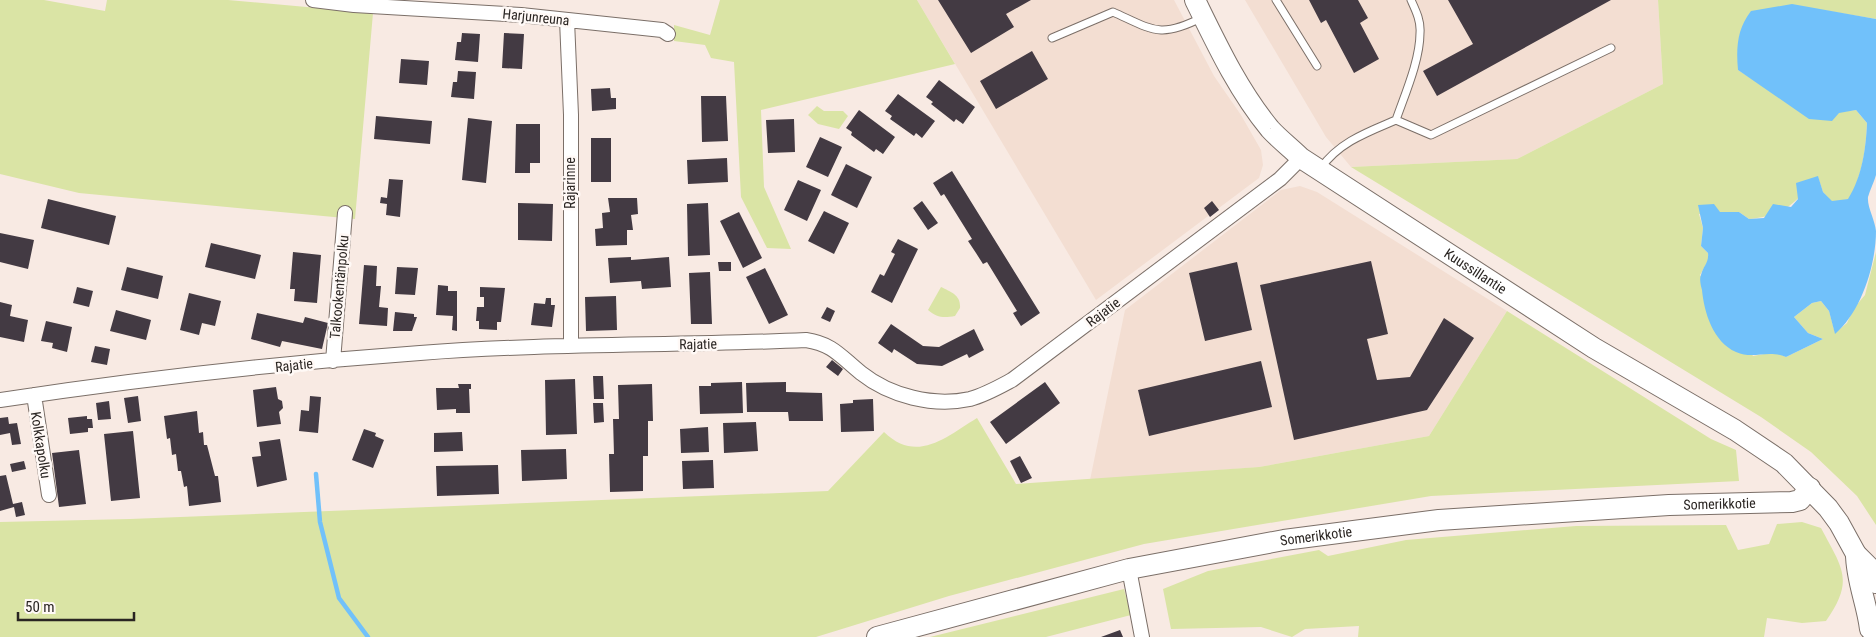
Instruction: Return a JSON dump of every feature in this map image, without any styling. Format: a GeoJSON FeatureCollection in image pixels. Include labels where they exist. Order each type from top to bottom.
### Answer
{"type":"FeatureCollection","features":[{"type":"Feature","properties":{"kind":"main road","name":"Kuussillantie"},"geometry":{"type":"LineString","coordinates":[[1199,8],[1230,70],[1244,93],[1271,130],[1301,158],[1594,348],[1754,442],[1784,463],[1810,488]]}},
{"type":"Feature","properties":{"kind":"main road","name":"Somerikkotie"},"geometry":{"type":"LineString","coordinates":[[877,637],[1129,569],[1284,540],[1439,520],[1669,505],[1765,502],[1784,488],[1792,486],[1810,488]]}},
{"type":"Feature","properties":{"kind":"main road"},"geometry":{"type":"LineString","coordinates":[[1810,488],[1839,524],[1856,554],[1870,568],[1876,583]]}},
{"type":"Feature","properties":{"kind":"main road"},"geometry":{"type":"LineString","coordinates":[[1856,554],[1856,573],[1865,600],[1870,630]]}},
{"type":"Feature","properties":{"kind":"street","name":"Harjunreuna"},"geometry":{"type":"LineString","coordinates":[[313,0],[567,20],[662,30],[668,34]]}},
{"type":"Feature","properties":{"kind":"street","name":"Rajarinne"},"geometry":{"type":"LineString","coordinates":[[567,20],[571,115],[571,346]]}},
{"type":"Feature","properties":{"kind":"street","name":"Rajatie"},"geometry":{"type":"LineString","coordinates":[[0,400],[333,361],[421,353],[571,346],[806,340],[820,342],[832,348],[871,380],[894,393],[918,399],[944,402],[970,399],[1012,380],[1274,184],[1301,158]]}},
{"type":"Feature","properties":{"kind":"street","name":"Talkookentänpolku"},"geometry":{"type":"LineString","coordinates":[[333,361],[345,213]]}},
{"type":"Feature","properties":{"kind":"street","name":"Kolkkapolku"},"geometry":{"type":"LineString","coordinates":[[34,395],[49,495]]}},
{"type":"Feature","properties":{"kind":"street"},"geometry":{"type":"LineString","coordinates":[[1129,569],[1142,637]]}},
{"type":"Feature","properties":{"kind":"lane"},"geometry":{"type":"LineString","coordinates":[[1276,0],[1317,66]]}},
{"type":"Feature","properties":{"kind":"lane"},"geometry":{"type":"LineString","coordinates":[[1396,120],[1413,69],[1420,34],[1418,15],[1411,0]]}},
{"type":"Feature","properties":{"kind":"lane"},"geometry":{"type":"LineString","coordinates":[[1052,38],[1113,12],[1156,31],[1179,29],[1199,8]]}},
{"type":"Feature","properties":{"kind":"lane"},"geometry":{"type":"LineString","coordinates":[[1319,171],[1326,160],[1350,140],[1396,120],[1431,136],[1610,48]]}},
{"type":"Feature","properties":{"kind":"shaded area"},"geometry":{"type":"Polygon","coordinates":[[[917,0],[1174,0],[1214,76],[1241,115],[1261,150],[1263,165],[1259,178],[1096,300],[917,0]]]}},
{"type":"Feature","properties":{"kind":"shaded area"},"geometry":{"type":"Polygon","coordinates":[[[1245,0],[1658,0],[1663,84],[1517,159],[1351,167],[1326,137],[1245,0]]]}},
{"type":"Feature","properties":{"kind":"shaded area"},"geometry":{"type":"Polygon","coordinates":[[[1300,186],[1317,192],[1507,311],[1429,436],[1259,467],[1090,480],[1125,310],[1281,190],[1300,186]]]}},
{"type":"Feature","properties":{"kind":"green space"},"geometry":{"type":"Polygon","coordinates":[[[0,0],[44,0],[105,11],[107,0],[228,0],[373,13],[355,219],[79,193],[0,174],[0,0]]]}},
{"type":"Feature","properties":{"kind":"green space"},"geometry":{"type":"Polygon","coordinates":[[[720,0],[917,0],[955,64],[761,110],[764,187],[791,249],[767,248],[741,197],[734,62],[711,58],[705,45],[674,41],[674,25],[710,35],[720,0]]]}},
{"type":"Feature","properties":{"kind":"green space"},"geometry":{"type":"Polygon","coordinates":[[[1658,0],[1876,0],[1876,19],[1792,5],[1738,70],[1763,86],[1839,112],[1856,110],[1867,123],[1860,172],[1849,199],[1832,202],[1823,192],[1818,177],[1796,201],[1781,211],[1772,214],[1749,219],[1739,212],[1699,214],[1703,228],[1701,246],[1708,253],[1708,261],[1700,275],[1753,356],[1775,352],[1786,357],[1823,339],[1808,333],[1794,317],[1812,303],[1821,301],[1829,311],[1835,333],[1847,323],[1854,308],[1865,295],[1876,252],[1876,525],[1857,496],[1811,452],[1761,417],[1351,167],[1517,159],[1663,84],[1658,0]]]}},
{"type":"Feature","properties":{"kind":"green space"},"geometry":{"type":"Polygon","coordinates":[[[817,106],[824,111],[843,111],[848,116],[839,129],[818,124],[808,115],[817,106]]]}},
{"type":"Feature","properties":{"kind":"green space"},"geometry":{"type":"Polygon","coordinates":[[[941,287],[955,294],[959,300],[960,308],[955,316],[941,317],[934,315],[928,310],[941,287]]]}},
{"type":"Feature","properties":{"kind":"green space"},"geometry":{"type":"Polygon","coordinates":[[[1507,311],[1711,439],[1736,450],[1739,481],[1431,496],[1144,544],[949,596],[816,637],[0,637],[0,522],[130,519],[828,491],[884,432],[896,441],[908,446],[920,447],[943,439],[977,418],[1016,484],[1259,467],[1429,436],[1507,311]]]}},
{"type":"Feature","properties":{"kind":"green space"},"geometry":{"type":"Polygon","coordinates":[[[1802,522],[1821,528],[1835,554],[1842,574],[1843,584],[1840,595],[1826,621],[1802,623],[1767,618],[1764,637],[1358,637],[1359,626],[1305,629],[1292,637],[1261,627],[1171,629],[1163,589],[1208,571],[1319,550],[1328,556],[1406,540],[1576,526],[1726,525],[1738,550],[1769,544],[1777,524],[1802,522]]]}},
{"type":"Feature","properties":{"kind":"green space"},"geometry":{"type":"Polygon","coordinates":[[[1124,589],[1131,615],[1046,637],[930,637],[1124,589]]]}},
{"type":"Feature","properties":{"kind":"water"},"geometry":{"type":"Polygon","coordinates":[[[1792,4],[1876,19],[1876,175],[1868,197],[1876,231],[1875,244],[1870,273],[1859,301],[1844,325],[1835,334],[1829,311],[1821,301],[1812,303],[1794,317],[1808,333],[1823,339],[1786,357],[1773,354],[1749,355],[1736,352],[1728,347],[1721,341],[1711,326],[1700,282],[1708,259],[1708,253],[1701,246],[1703,228],[1698,205],[1714,204],[1720,212],[1739,212],[1749,219],[1764,218],[1773,204],[1791,207],[1798,199],[1796,183],[1818,176],[1823,192],[1832,201],[1848,199],[1860,172],[1866,142],[1867,123],[1856,110],[1839,113],[1832,121],[1809,119],[1738,70],[1738,39],[1746,18],[1751,11],[1792,4]]]}},
{"type":"Feature","properties":{"kind":"building"},"geometry":{"type":"Polygon","coordinates":[[[938,0],[1031,0],[1006,14],[1014,27],[971,53],[938,0]]]}},
{"type":"Feature","properties":{"kind":"building"},"geometry":{"type":"Polygon","coordinates":[[[1309,0],[1358,0],[1368,18],[1360,23],[1379,59],[1354,73],[1326,20],[1321,23],[1309,0]]]}},
{"type":"Feature","properties":{"kind":"building"},"geometry":{"type":"Polygon","coordinates":[[[1448,0],[1611,0],[1437,96],[1423,71],[1473,44],[1448,0]]]}},
{"type":"Feature","properties":{"kind":"building"},"geometry":{"type":"Polygon","coordinates":[[[462,33],[480,34],[478,62],[455,60],[457,42],[461,42],[462,33]]]}},
{"type":"Feature","properties":{"kind":"building"},"geometry":{"type":"Polygon","coordinates":[[[504,33],[524,34],[522,69],[502,68],[504,33]]]}},
{"type":"Feature","properties":{"kind":"building"},"geometry":{"type":"Polygon","coordinates":[[[1032,51],[1048,79],[996,109],[980,81],[1032,51]]]}},
{"type":"Feature","properties":{"kind":"building"},"geometry":{"type":"Polygon","coordinates":[[[401,59],[429,61],[427,85],[399,83],[401,59]]]}},
{"type":"Feature","properties":{"kind":"building"},"geometry":{"type":"Polygon","coordinates":[[[458,71],[476,72],[474,99],[451,97],[453,82],[457,82],[458,71]]]}},
{"type":"Feature","properties":{"kind":"building"},"geometry":{"type":"Polygon","coordinates":[[[939,80],[975,107],[963,124],[956,119],[954,122],[931,104],[933,102],[926,97],[939,80]]]}},
{"type":"Feature","properties":{"kind":"building"},"geometry":{"type":"Polygon","coordinates":[[[610,88],[611,98],[616,98],[616,109],[592,111],[591,89],[610,88]]]}},
{"type":"Feature","properties":{"kind":"building"},"geometry":{"type":"Polygon","coordinates":[[[898,94],[935,121],[922,138],[916,133],[914,136],[890,119],[892,116],[885,111],[898,94]]]}},
{"type":"Feature","properties":{"kind":"building"},"geometry":{"type":"Polygon","coordinates":[[[701,96],[726,96],[728,141],[702,142],[701,96]]]}},
{"type":"Feature","properties":{"kind":"building"},"geometry":{"type":"Polygon","coordinates":[[[859,110],[895,137],[883,154],[876,149],[874,152],[851,135],[852,132],[846,128],[859,110]]]}},
{"type":"Feature","properties":{"kind":"building"},"geometry":{"type":"Polygon","coordinates":[[[376,116],[432,121],[430,144],[374,139],[376,116]]]}},
{"type":"Feature","properties":{"kind":"building"},"geometry":{"type":"Polygon","coordinates":[[[468,118],[492,121],[486,183],[462,180],[468,118]]]}},
{"type":"Feature","properties":{"kind":"building"},"geometry":{"type":"Polygon","coordinates":[[[794,119],[795,152],[768,153],[766,120],[794,119]]]}},
{"type":"Feature","properties":{"kind":"building"},"geometry":{"type":"Polygon","coordinates":[[[516,124],[540,124],[540,163],[530,163],[530,173],[515,173],[516,124]]]}},
{"type":"Feature","properties":{"kind":"building"},"geometry":{"type":"Polygon","coordinates":[[[820,137],[842,147],[828,177],[806,167],[820,137]]]}},
{"type":"Feature","properties":{"kind":"building"},"geometry":{"type":"Polygon","coordinates":[[[591,138],[611,138],[611,182],[591,182],[591,138]]]}},
{"type":"Feature","properties":{"kind":"building"},"geometry":{"type":"Polygon","coordinates":[[[727,158],[728,182],[688,184],[687,160],[727,158]]]}},
{"type":"Feature","properties":{"kind":"building"},"geometry":{"type":"Polygon","coordinates":[[[846,164],[872,177],[857,208],[831,195],[846,164]]]}},
{"type":"Feature","properties":{"kind":"building"},"geometry":{"type":"Polygon","coordinates":[[[952,171],[1040,313],[1021,326],[1013,313],[1017,311],[987,262],[983,264],[968,241],[972,239],[944,194],[941,196],[933,183],[952,171]]]}},
{"type":"Feature","properties":{"kind":"building"},"geometry":{"type":"Polygon","coordinates":[[[389,179],[403,180],[400,217],[386,215],[387,204],[380,203],[381,197],[387,198],[389,179]]]}},
{"type":"Feature","properties":{"kind":"building"},"geometry":{"type":"Polygon","coordinates":[[[798,180],[821,190],[807,221],[784,210],[798,180]]]}},
{"type":"Feature","properties":{"kind":"building"},"geometry":{"type":"Polygon","coordinates":[[[608,198],[637,198],[638,214],[631,215],[633,230],[627,230],[627,245],[596,246],[595,229],[603,228],[602,213],[610,212],[608,198]]]}},
{"type":"Feature","properties":{"kind":"building"},"geometry":{"type":"Polygon","coordinates":[[[48,199],[116,216],[109,245],[41,228],[48,199]]]}},
{"type":"Feature","properties":{"kind":"building"},"geometry":{"type":"Polygon","coordinates":[[[922,201],[938,223],[928,230],[913,208],[922,201]]]}},
{"type":"Feature","properties":{"kind":"building"},"geometry":{"type":"Polygon","coordinates":[[[1212,201],[1219,210],[1210,217],[1204,208],[1212,201]]]}},
{"type":"Feature","properties":{"kind":"building"},"geometry":{"type":"Polygon","coordinates":[[[518,203],[553,204],[552,241],[518,240],[518,203]]]}},
{"type":"Feature","properties":{"kind":"building"},"geometry":{"type":"Polygon","coordinates":[[[708,203],[710,255],[688,256],[687,204],[708,203]]]}},
{"type":"Feature","properties":{"kind":"building"},"geometry":{"type":"Polygon","coordinates":[[[824,211],[849,223],[834,254],[808,241],[824,211]]]}},
{"type":"Feature","properties":{"kind":"building"},"geometry":{"type":"Polygon","coordinates":[[[739,212],[762,258],[743,268],[720,221],[739,212]]]}},
{"type":"Feature","properties":{"kind":"building"},"geometry":{"type":"Polygon","coordinates":[[[0,233],[34,240],[28,269],[0,262],[0,233]]]}},
{"type":"Feature","properties":{"kind":"building"},"geometry":{"type":"Polygon","coordinates":[[[898,239],[918,249],[892,303],[871,292],[880,274],[884,276],[895,254],[891,252],[898,239]]]}},
{"type":"Feature","properties":{"kind":"building"},"geometry":{"type":"Polygon","coordinates":[[[211,243],[261,255],[255,279],[205,267],[211,243]]]}},
{"type":"Feature","properties":{"kind":"building"},"geometry":{"type":"Polygon","coordinates":[[[293,252],[321,255],[317,303],[294,301],[295,289],[290,289],[293,252]]]}},
{"type":"Feature","properties":{"kind":"building"},"geometry":{"type":"Polygon","coordinates":[[[631,257],[631,260],[669,257],[671,287],[642,289],[641,281],[610,283],[608,258],[631,257]]]}},
{"type":"Feature","properties":{"kind":"building"},"geometry":{"type":"Polygon","coordinates":[[[1371,261],[1388,334],[1367,339],[1377,380],[1410,377],[1444,318],[1474,338],[1427,410],[1294,440],[1260,285],[1371,261]]]}},
{"type":"Feature","properties":{"kind":"building"},"geometry":{"type":"Polygon","coordinates":[[[718,262],[731,262],[731,271],[719,271],[718,262]]]}},
{"type":"Feature","properties":{"kind":"building"},"geometry":{"type":"Polygon","coordinates":[[[1237,262],[1252,330],[1205,341],[1189,273],[1237,262]]]}},
{"type":"Feature","properties":{"kind":"building"},"geometry":{"type":"Polygon","coordinates":[[[364,265],[377,266],[376,286],[381,286],[379,307],[388,308],[387,326],[359,324],[364,265]]]}},
{"type":"Feature","properties":{"kind":"building"},"geometry":{"type":"Polygon","coordinates":[[[127,267],[163,276],[158,299],[121,290],[127,267]]]}},
{"type":"Feature","properties":{"kind":"building"},"geometry":{"type":"Polygon","coordinates":[[[397,267],[418,268],[415,295],[395,294],[397,267]]]}},
{"type":"Feature","properties":{"kind":"building"},"geometry":{"type":"Polygon","coordinates":[[[765,268],[788,315],[769,324],[746,277],[765,268]]]}},
{"type":"Feature","properties":{"kind":"building"},"geometry":{"type":"Polygon","coordinates":[[[710,272],[712,324],[691,324],[689,273],[710,272]]]}},
{"type":"Feature","properties":{"kind":"building"},"geometry":{"type":"Polygon","coordinates":[[[438,285],[448,286],[448,291],[457,291],[457,331],[452,330],[453,316],[436,315],[438,285]]]}},
{"type":"Feature","properties":{"kind":"building"},"geometry":{"type":"Polygon","coordinates":[[[77,287],[93,291],[89,307],[73,303],[77,287]]]}},
{"type":"Feature","properties":{"kind":"building"},"geometry":{"type":"Polygon","coordinates":[[[480,287],[505,288],[501,322],[497,322],[497,330],[479,329],[479,321],[476,321],[477,307],[484,307],[484,297],[480,297],[480,287]]]}},
{"type":"Feature","properties":{"kind":"building"},"geometry":{"type":"Polygon","coordinates":[[[189,293],[221,301],[215,326],[202,323],[199,335],[180,330],[189,293]]]}},
{"type":"Feature","properties":{"kind":"building"},"geometry":{"type":"Polygon","coordinates":[[[616,296],[617,330],[586,331],[585,297],[616,296]]]}},
{"type":"Feature","properties":{"kind":"building"},"geometry":{"type":"Polygon","coordinates":[[[546,298],[551,298],[551,305],[555,305],[552,327],[531,325],[534,303],[545,304],[546,298]]]}},
{"type":"Feature","properties":{"kind":"building"},"geometry":{"type":"Polygon","coordinates":[[[0,302],[12,305],[10,316],[28,320],[24,342],[0,337],[0,302]]]}},
{"type":"Feature","properties":{"kind":"building"},"geometry":{"type":"Polygon","coordinates":[[[827,307],[835,311],[830,322],[821,318],[827,307]]]}},
{"type":"Feature","properties":{"kind":"building"},"geometry":{"type":"Polygon","coordinates":[[[116,310],[151,320],[146,340],[110,331],[116,310]]]}},
{"type":"Feature","properties":{"kind":"building"},"geometry":{"type":"Polygon","coordinates":[[[395,312],[414,314],[414,317],[417,317],[412,331],[393,331],[395,312]]]}},
{"type":"Feature","properties":{"kind":"building"},"geometry":{"type":"Polygon","coordinates":[[[257,313],[303,323],[305,317],[328,323],[322,349],[282,341],[280,347],[251,339],[257,313]]]}},
{"type":"Feature","properties":{"kind":"building"},"geometry":{"type":"Polygon","coordinates":[[[46,321],[72,327],[67,352],[52,348],[53,343],[41,341],[46,321]]]}},
{"type":"Feature","properties":{"kind":"building"},"geometry":{"type":"Polygon","coordinates":[[[891,324],[923,346],[939,347],[974,329],[984,350],[969,358],[967,354],[942,366],[917,364],[894,349],[892,353],[878,343],[891,324]]]}},
{"type":"Feature","properties":{"kind":"building"},"geometry":{"type":"Polygon","coordinates":[[[95,346],[110,349],[107,365],[91,362],[95,346]]]}},
{"type":"Feature","properties":{"kind":"building"},"geometry":{"type":"Polygon","coordinates":[[[832,360],[843,369],[838,376],[826,367],[832,360]]]}},
{"type":"Feature","properties":{"kind":"building"},"geometry":{"type":"Polygon","coordinates":[[[1261,361],[1272,407],[1149,436],[1138,390],[1261,361]]]}},
{"type":"Feature","properties":{"kind":"building"},"geometry":{"type":"Polygon","coordinates":[[[593,376],[603,376],[604,399],[594,399],[593,376]]]}},
{"type":"Feature","properties":{"kind":"building"},"geometry":{"type":"Polygon","coordinates":[[[575,379],[577,434],[546,435],[545,380],[575,379]]]}},
{"type":"Feature","properties":{"kind":"building"},"geometry":{"type":"Polygon","coordinates":[[[742,382],[743,413],[700,414],[699,386],[711,386],[711,383],[742,382]]]}},
{"type":"Feature","properties":{"kind":"building"},"geometry":{"type":"Polygon","coordinates":[[[786,382],[786,392],[822,393],[823,421],[789,421],[788,412],[747,412],[746,383],[786,382]]]}},
{"type":"Feature","properties":{"kind":"building"},"geometry":{"type":"Polygon","coordinates":[[[1045,382],[1060,403],[1006,444],[990,422],[1045,382]]]}},
{"type":"Feature","properties":{"kind":"building"},"geometry":{"type":"Polygon","coordinates":[[[458,384],[471,384],[471,389],[469,389],[470,413],[456,413],[456,409],[437,410],[436,388],[459,388],[458,384]]]}},
{"type":"Feature","properties":{"kind":"building"},"geometry":{"type":"Polygon","coordinates":[[[652,384],[653,421],[648,421],[648,456],[643,456],[643,491],[610,492],[609,454],[614,454],[613,419],[619,419],[618,385],[652,384]]]}},
{"type":"Feature","properties":{"kind":"building"},"geometry":{"type":"Polygon","coordinates":[[[276,387],[278,399],[282,401],[283,408],[279,412],[281,424],[257,427],[253,390],[276,387]]]}},
{"type":"Feature","properties":{"kind":"building"},"geometry":{"type":"Polygon","coordinates":[[[138,396],[141,421],[128,423],[124,398],[138,396]]]}},
{"type":"Feature","properties":{"kind":"building"},"geometry":{"type":"Polygon","coordinates":[[[310,396],[321,397],[318,433],[299,431],[301,410],[309,411],[310,396]]]}},
{"type":"Feature","properties":{"kind":"building"},"geometry":{"type":"Polygon","coordinates":[[[873,399],[874,431],[841,432],[840,404],[853,403],[853,400],[873,399]]]}},
{"type":"Feature","properties":{"kind":"building"},"geometry":{"type":"Polygon","coordinates":[[[109,401],[111,419],[98,420],[96,403],[109,401]]]}},
{"type":"Feature","properties":{"kind":"building"},"geometry":{"type":"Polygon","coordinates":[[[593,403],[603,403],[604,422],[594,423],[593,403]]]}},
{"type":"Feature","properties":{"kind":"building"},"geometry":{"type":"Polygon","coordinates":[[[197,411],[199,433],[203,432],[204,445],[207,445],[215,476],[218,476],[221,502],[189,506],[187,486],[184,487],[181,471],[178,471],[176,454],[172,455],[170,438],[167,439],[164,416],[197,411]]]}},
{"type":"Feature","properties":{"kind":"building"},"geometry":{"type":"Polygon","coordinates":[[[87,416],[87,419],[92,419],[93,428],[88,428],[88,432],[70,434],[68,418],[87,416]]]}},
{"type":"Feature","properties":{"kind":"building"},"geometry":{"type":"Polygon","coordinates":[[[8,417],[9,424],[17,423],[21,444],[12,445],[10,433],[0,435],[0,418],[8,417]]]}},
{"type":"Feature","properties":{"kind":"building"},"geometry":{"type":"Polygon","coordinates":[[[756,422],[758,451],[724,453],[723,423],[756,422]]]}},
{"type":"Feature","properties":{"kind":"building"},"geometry":{"type":"Polygon","coordinates":[[[708,427],[709,452],[681,453],[680,429],[708,427]]]}},
{"type":"Feature","properties":{"kind":"building"},"geometry":{"type":"Polygon","coordinates":[[[364,429],[376,433],[375,436],[384,440],[373,468],[352,460],[364,429]]]}},
{"type":"Feature","properties":{"kind":"building"},"geometry":{"type":"Polygon","coordinates":[[[133,431],[140,498],[111,501],[104,434],[133,431]]]}},
{"type":"Feature","properties":{"kind":"building"},"geometry":{"type":"Polygon","coordinates":[[[462,432],[463,451],[434,452],[434,433],[462,432]]]}},
{"type":"Feature","properties":{"kind":"building"},"geometry":{"type":"Polygon","coordinates":[[[280,439],[287,480],[257,487],[252,457],[261,456],[259,442],[280,439]]]}},
{"type":"Feature","properties":{"kind":"building"},"geometry":{"type":"Polygon","coordinates":[[[566,449],[567,479],[522,481],[521,450],[566,449]]]}},
{"type":"Feature","properties":{"kind":"building"},"geometry":{"type":"Polygon","coordinates":[[[79,450],[86,504],[59,507],[52,453],[79,450]]]}},
{"type":"Feature","properties":{"kind":"building"},"geometry":{"type":"Polygon","coordinates":[[[1020,456],[1032,478],[1021,483],[1010,461],[1020,456]]]}},
{"type":"Feature","properties":{"kind":"building"},"geometry":{"type":"Polygon","coordinates":[[[713,460],[714,488],[683,489],[682,461],[713,460]]]}},
{"type":"Feature","properties":{"kind":"building"},"geometry":{"type":"Polygon","coordinates":[[[24,461],[26,469],[12,472],[10,464],[24,461]]]}},
{"type":"Feature","properties":{"kind":"building"},"geometry":{"type":"Polygon","coordinates":[[[498,465],[499,494],[437,496],[436,466],[498,465]]]}},
{"type":"Feature","properties":{"kind":"building"},"geometry":{"type":"Polygon","coordinates":[[[6,475],[13,504],[22,502],[25,515],[16,517],[14,507],[0,511],[0,476],[6,475]]]}},
{"type":"Feature","properties":{"kind":"building"},"geometry":{"type":"Polygon","coordinates":[[[1120,630],[1123,637],[1101,637],[1120,630]]]}},
{"type":"Feature","properties":{"kind":"waterway"},"geometry":{"type":"LineString","coordinates":[[316,474],[320,522],[339,598],[368,637]]}}]}
